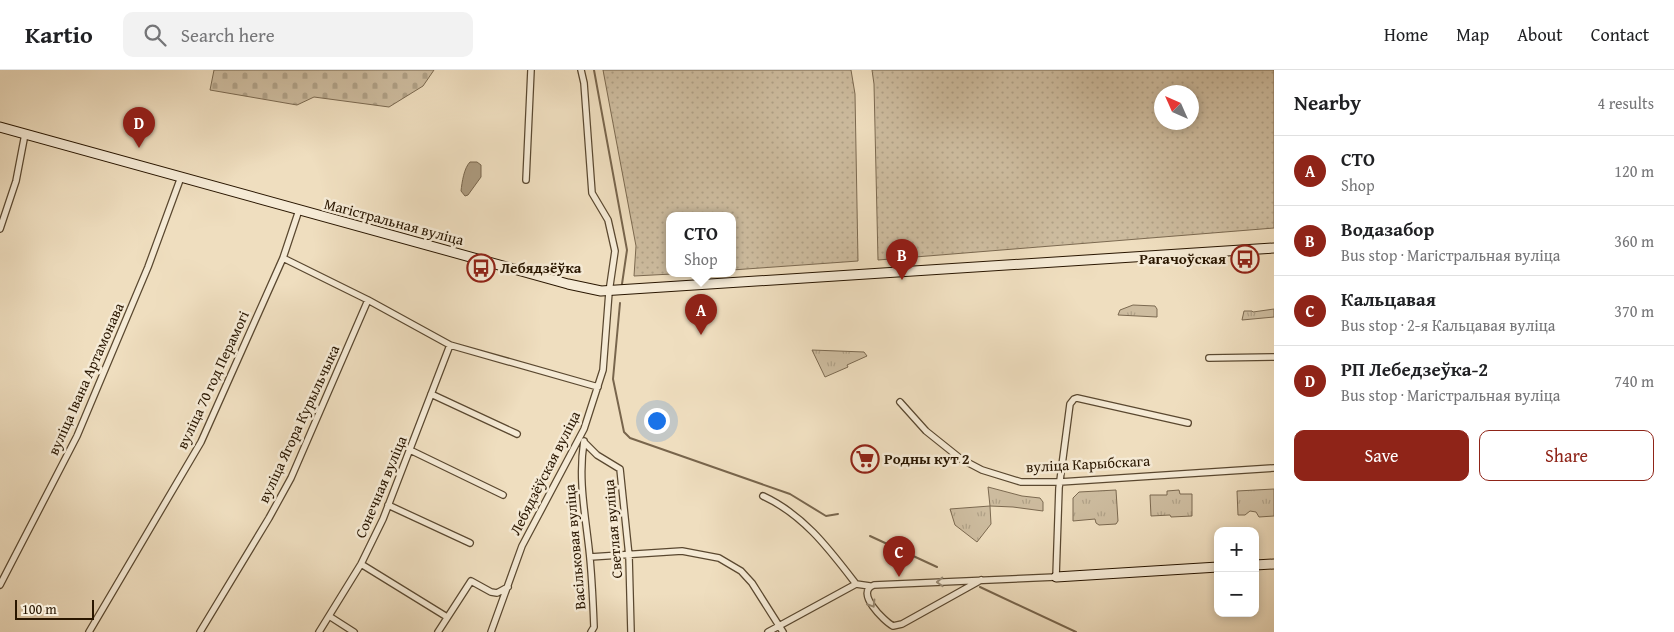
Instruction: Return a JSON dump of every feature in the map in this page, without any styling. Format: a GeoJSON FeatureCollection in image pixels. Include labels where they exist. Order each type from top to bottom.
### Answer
{"type":"FeatureCollection","features":[{"type":"Feature","properties":{"kind":"main road","name":"Магістральная вуліца"},"geometry":{"type":"LineString","coordinates":[[0,127],[568,284],[610,292],[1274,248]]}},
{"type":"Feature","properties":{"kind":"main road"},"geometry":{"type":"LineString","coordinates":[[1259,565],[1274,564]]}},
{"type":"Feature","properties":{"kind":"main road"},"geometry":{"type":"LineString","coordinates":[[1056,577],[1214,567]]}},
{"type":"Feature","properties":{"kind":"street"},"geometry":{"type":"LineString","coordinates":[[526,180],[531,70]]}},
{"type":"Feature","properties":{"kind":"street","name":"Лебядзёўская вуліца"},"geometry":{"type":"LineString","coordinates":[[491,632],[522,546],[584,429],[603,370],[615,251],[608,220],[592,193],[584,83],[581,70]]}},
{"type":"Feature","properties":{"kind":"street"},"geometry":{"type":"LineString","coordinates":[[0,229],[16,181],[25,134]]}},
{"type":"Feature","properties":{"kind":"street","name":"вуліца Івана Артамонава"},"geometry":{"type":"LineString","coordinates":[[0,585],[77,436],[148,268],[180,177]]}},
{"type":"Feature","properties":{"kind":"street","name":"вуліца 70 год Перамогі"},"geometry":{"type":"LineString","coordinates":[[89,632],[201,442],[283,258],[299,210]]}},
{"type":"Feature","properties":{"kind":"street"},"geometry":{"type":"LineString","coordinates":[[283,258],[368,300],[450,345],[598,387]]}},
{"type":"Feature","properties":{"kind":"street","name":"вуліца Ягора Курыльчыка"},"geometry":{"type":"LineString","coordinates":[[200,632],[291,478],[368,300]]}},
{"type":"Feature","properties":{"kind":"street","name":"Сонечная вуліца"},"geometry":{"type":"LineString","coordinates":[[319,632],[361,564],[388,505],[450,345]]}},
{"type":"Feature","properties":{"kind":"street"},"geometry":{"type":"LineString","coordinates":[[1209,358],[1274,357]]}},
{"type":"Feature","properties":{"kind":"street"},"geometry":{"type":"LineString","coordinates":[[431,394],[517,434]]}},
{"type":"Feature","properties":{"kind":"street"},"geometry":{"type":"LineString","coordinates":[[768,632],[856,584],[870,586],[1056,577],[1060,482],[1070,404],[1074,399],[1077,398],[1188,424]]}},
{"type":"Feature","properties":{"kind":"street","name":"вуліца Карыбскага"},"geometry":{"type":"LineString","coordinates":[[900,402],[931,436],[947,449],[975,467],[1021,482],[1060,482],[1274,468]]}},
{"type":"Feature","properties":{"kind":"street","name":"Васільковая вуліца"},"geometry":{"type":"LineString","coordinates":[[584,429],[581,473],[590,557],[594,627],[591,632]]}},
{"type":"Feature","properties":{"kind":"street","name":"Светлая вуліца"},"geometry":{"type":"LineString","coordinates":[[584,442],[597,455],[620,469],[629,556],[631,632]]}},
{"type":"Feature","properties":{"kind":"street"},"geometry":{"type":"LineString","coordinates":[[410,450],[503,495]]}},
{"type":"Feature","properties":{"kind":"street"},"geometry":{"type":"LineString","coordinates":[[571,454],[581,457]]}},
{"type":"Feature","properties":{"kind":"street"},"geometry":{"type":"LineString","coordinates":[[763,496],[780,504],[796,516],[824,543],[856,584]]}},
{"type":"Feature","properties":{"kind":"street"},"geometry":{"type":"LineString","coordinates":[[388,505],[470,543]]}},
{"type":"Feature","properties":{"kind":"street"},"geometry":{"type":"LineString","coordinates":[[590,557],[629,556],[682,551],[719,558],[741,571],[752,583],[780,624],[783,632]]}},
{"type":"Feature","properties":{"kind":"street"},"geometry":{"type":"LineString","coordinates":[[361,564],[447,616]]}},
{"type":"Feature","properties":{"kind":"street"},"geometry":{"type":"LineString","coordinates":[[870,586],[868,595],[870,602],[892,629],[981,580]]}},
{"type":"Feature","properties":{"kind":"street"},"geometry":{"type":"LineString","coordinates":[[438,632],[471,582],[497,593],[508,587]]}},
{"type":"Feature","properties":{"kind":"street"},"geometry":{"type":"LineString","coordinates":[[329,616],[354,632]]}},
{"type":"Feature","properties":{"kind":"green space"},"geometry":{"type":"Polygon","coordinates":[[[214,70],[434,70],[423,86],[389,107],[314,97],[297,105],[210,90],[214,70]]]}},
{"type":"Feature","properties":{"kind":"green space"},"geometry":{"type":"Polygon","coordinates":[[[603,70],[851,70],[855,94],[858,261],[736,270],[736,212],[666,212],[666,274],[634,276],[636,246],[603,70]]]}},
{"type":"Feature","properties":{"kind":"green space"},"geometry":{"type":"Polygon","coordinates":[[[872,70],[1274,70],[1274,228],[878,260],[874,84],[872,70]]]}},
{"type":"Feature","properties":{"kind":"green space"},"geometry":{"type":"Polygon","coordinates":[[[1133,305],[1155,306],[1157,317],[1118,315],[1120,310],[1133,305]]]}},
{"type":"Feature","properties":{"kind":"green space"},"geometry":{"type":"Polygon","coordinates":[[[1274,309],[1274,317],[1242,320],[1244,311],[1253,312],[1274,309]]]}},
{"type":"Feature","properties":{"kind":"green space"},"geometry":{"type":"Polygon","coordinates":[[[812,350],[864,352],[867,356],[825,377],[812,350]]]}},
{"type":"Feature","properties":{"kind":"green space"},"geometry":{"type":"Polygon","coordinates":[[[988,487],[1022,496],[1040,498],[1043,502],[1043,511],[990,506],[988,487]]]}},
{"type":"Feature","properties":{"kind":"green space"},"geometry":{"type":"Polygon","coordinates":[[[1274,489],[1274,516],[1259,517],[1256,512],[1250,511],[1245,515],[1238,515],[1237,491],[1274,489]]]}},
{"type":"Feature","properties":{"kind":"green space"},"geometry":{"type":"Polygon","coordinates":[[[1116,490],[1118,521],[1116,524],[1099,525],[1095,519],[1073,521],[1073,498],[1079,492],[1116,490]]]}},
{"type":"Feature","properties":{"kind":"green space"},"geometry":{"type":"Polygon","coordinates":[[[1179,490],[1180,494],[1192,494],[1192,516],[1151,516],[1150,495],[1167,495],[1167,491],[1179,490]]]}},
{"type":"Feature","properties":{"kind":"green space"},"geometry":{"type":"Polygon","coordinates":[[[990,506],[991,524],[977,542],[955,525],[950,509],[990,506]]]}},
{"type":"Feature","properties":{"kind":"shaded area"},"geometry":{"type":"Polygon","coordinates":[[[470,162],[477,162],[481,165],[481,177],[468,195],[465,196],[461,191],[462,184],[465,171],[470,162]]]}},
{"type":"Feature","properties":{"kind":"waterway"},"geometry":{"type":"LineString","coordinates":[[594,70],[627,250],[622,284]]}},
{"type":"Feature","properties":{"kind":"waterway"},"geometry":{"type":"LineString","coordinates":[[620,303],[613,379],[624,432],[630,438],[790,494],[826,516],[838,514]]}},
{"type":"Feature","properties":{"kind":"waterway"},"geometry":{"type":"LineString","coordinates":[[870,536],[937,567]]}},
{"type":"Feature","properties":{"kind":"waterway"},"geometry":{"type":"LineString","coordinates":[[980,587],[1076,632]]}},
{"type":"Feature","properties":{"kind":"place","name":"РП Лебедзеўка-2"},"geometry":{"type":"Point","coordinates":[139,148]}},
{"type":"Feature","properties":{"kind":"place","name":"Рагачоўская"},"geometry":{"type":"Point","coordinates":[1245,259]}},
{"type":"Feature","properties":{"kind":"place","name":"Лебядзёўка"},"geometry":{"type":"Point","coordinates":[481,268]}},
{"type":"Feature","properties":{"kind":"place","name":"Водазабор"},"geometry":{"type":"Point","coordinates":[902,280]}},
{"type":"Feature","properties":{"kind":"place","name":"СТО"},"geometry":{"type":"Point","coordinates":[701,335]}},
{"type":"Feature","properties":{"kind":"place","name":"Родны кут 2"},"geometry":{"type":"Point","coordinates":[865,459]}},
{"type":"Feature","properties":{"kind":"place","name":"Кальцавая"},"geometry":{"type":"Point","coordinates":[899,577]}}]}
